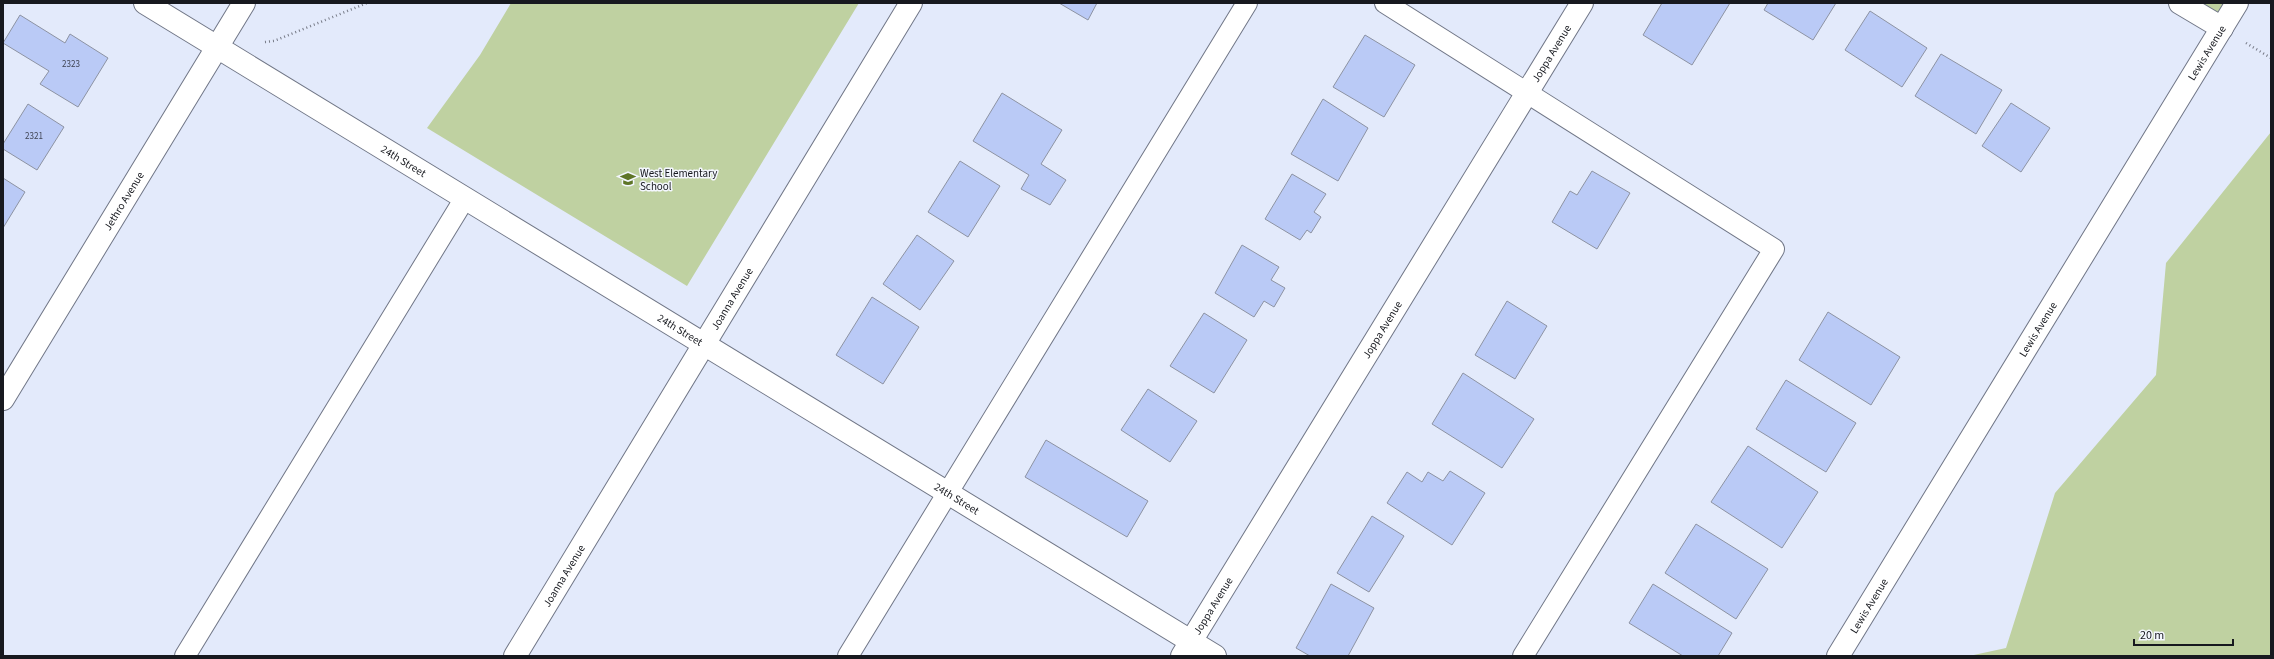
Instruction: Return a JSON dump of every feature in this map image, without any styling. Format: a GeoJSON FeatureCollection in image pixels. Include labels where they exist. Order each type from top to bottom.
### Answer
{"type":"FeatureCollection","features":[{"type":"Feature","properties":{"kind":"street","name":"24th Street"},"geometry":{"type":"LineString","coordinates":[[145,3],[948,492],[1187,649],[1215,656]]}},
{"type":"Feature","properties":{"kind":"street","name":"Jethro Avenue"},"geometry":{"type":"LineString","coordinates":[[3,399],[244,3]]}},
{"type":"Feature","properties":{"kind":"street","name":"Joanna Avenue"},"geometry":{"type":"LineString","coordinates":[[515,656],[911,3]]}},
{"type":"Feature","properties":{"kind":"street","name":"Joppa Avenue"},"geometry":{"type":"LineString","coordinates":[[1187,649],[1582,3]]}},
{"type":"Feature","properties":{"kind":"street"},"geometry":{"type":"LineString","coordinates":[[2180,3],[2222,28]]}},
{"type":"Feature","properties":{"kind":"street","name":"Lewis Avenue"},"geometry":{"type":"LineString","coordinates":[[1838,656],[2237,3]]}},
{"type":"Feature","properties":{"kind":"lane"},"geometry":{"type":"LineString","coordinates":[[848,656],[1247,3]]}},
{"type":"Feature","properties":{"kind":"lane"},"geometry":{"type":"LineString","coordinates":[[1385,3],[1774,249],[1523,656]]}},
{"type":"Feature","properties":{"kind":"lane"},"geometry":{"type":"LineString","coordinates":[[185,656],[465,198]]}},
{"type":"Feature","properties":{"kind":"path"},"geometry":{"type":"LineString","coordinates":[[217,47],[274,42],[368,3]]}},
{"type":"Feature","properties":{"kind":"green space","name":"West Elementary School"},"geometry":{"type":"Polygon","coordinates":[[[511,3],[859,3],[687,286],[427,128],[480,55],[511,3]]]}},
{"type":"Feature","properties":{"kind":"green space"},"geometry":{"type":"Polygon","coordinates":[[[2180,3],[2237,3],[2222,28],[2180,3]]]}},
{"type":"Feature","properties":{"kind":"green space"},"geometry":{"type":"Polygon","coordinates":[[[2271,132],[2271,656],[1969,656],[2006,648],[2055,493],[2156,375],[2166,263],[2271,132]]]}},
{"type":"Feature","properties":{"kind":"building"},"geometry":{"type":"Polygon","coordinates":[[[1059,3],[1097,3],[1088,20],[1059,3]]]}},
{"type":"Feature","properties":{"kind":"building"},"geometry":{"type":"Polygon","coordinates":[[[1662,3],[1730,3],[1692,65],[1643,35],[1662,3]]]}},
{"type":"Feature","properties":{"kind":"building"},"geometry":{"type":"Polygon","coordinates":[[[1768,3],[1836,3],[1813,40],[1764,10],[1768,3]]]}},
{"type":"Feature","properties":{"kind":"building"},"geometry":{"type":"Polygon","coordinates":[[[1870,11],[1927,48],[1902,87],[1845,50],[1870,11]]]}},
{"type":"Feature","properties":{"kind":"building"},"geometry":{"type":"Polygon","coordinates":[[[20,15],[65,43],[70,34],[108,58],[78,107],[40,84],[49,71],[3,43],[20,15]]]}},
{"type":"Feature","properties":{"kind":"building"},"geometry":{"type":"Polygon","coordinates":[[[1365,35],[1415,65],[1384,117],[1333,87],[1365,35]]]}},
{"type":"Feature","properties":{"kind":"building"},"geometry":{"type":"Polygon","coordinates":[[[1941,54],[2002,90],[1976,134],[1915,96],[1941,54]]]}},
{"type":"Feature","properties":{"kind":"building"},"geometry":{"type":"Polygon","coordinates":[[[1002,93],[1062,130],[1041,164],[1066,180],[1050,205],[1021,189],[1029,175],[973,141],[1002,93]]]}},
{"type":"Feature","properties":{"kind":"building"},"geometry":{"type":"Polygon","coordinates":[[[1323,99],[1368,128],[1338,181],[1291,154],[1323,99]]]}},
{"type":"Feature","properties":{"kind":"building"},"geometry":{"type":"Polygon","coordinates":[[[2011,103],[2050,128],[2021,172],[1982,146],[2011,103]]]}},
{"type":"Feature","properties":{"kind":"building"},"geometry":{"type":"Polygon","coordinates":[[[28,104],[64,127],[37,170],[3,149],[3,144],[28,104]]]}},
{"type":"Feature","properties":{"kind":"building"},"geometry":{"type":"Polygon","coordinates":[[[960,161],[1000,186],[968,237],[928,212],[960,161]]]}},
{"type":"Feature","properties":{"kind":"building"},"geometry":{"type":"Polygon","coordinates":[[[1592,171],[1630,193],[1597,249],[1552,222],[1570,191],[1577,195],[1592,171]]]}},
{"type":"Feature","properties":{"kind":"building"},"geometry":{"type":"Polygon","coordinates":[[[1292,174],[1326,194],[1314,212],[1321,217],[1311,233],[1307,230],[1300,240],[1265,219],[1292,174]]]}},
{"type":"Feature","properties":{"kind":"building"},"geometry":{"type":"Polygon","coordinates":[[[3,178],[25,192],[3,228],[3,178]]]}},
{"type":"Feature","properties":{"kind":"building"},"geometry":{"type":"Polygon","coordinates":[[[917,235],[954,261],[920,310],[883,284],[917,235]]]}},
{"type":"Feature","properties":{"kind":"building"},"geometry":{"type":"Polygon","coordinates":[[[1242,245],[1279,267],[1271,280],[1285,288],[1274,307],[1264,301],[1254,317],[1215,293],[1242,245]]]}},
{"type":"Feature","properties":{"kind":"building"},"geometry":{"type":"Polygon","coordinates":[[[872,297],[919,327],[883,384],[836,355],[872,297]]]}},
{"type":"Feature","properties":{"kind":"building"},"geometry":{"type":"Polygon","coordinates":[[[1507,301],[1547,326],[1515,379],[1475,355],[1507,301]]]}},
{"type":"Feature","properties":{"kind":"building"},"geometry":{"type":"Polygon","coordinates":[[[1828,312],[1900,357],[1871,405],[1799,360],[1828,312]]]}},
{"type":"Feature","properties":{"kind":"building"},"geometry":{"type":"Polygon","coordinates":[[[1204,313],[1247,340],[1214,393],[1170,366],[1204,313]]]}},
{"type":"Feature","properties":{"kind":"building"},"geometry":{"type":"Polygon","coordinates":[[[1463,373],[1534,419],[1502,468],[1432,424],[1463,373]]]}},
{"type":"Feature","properties":{"kind":"building"},"geometry":{"type":"Polygon","coordinates":[[[1786,380],[1856,423],[1826,472],[1756,429],[1786,380]]]}},
{"type":"Feature","properties":{"kind":"building"},"geometry":{"type":"Polygon","coordinates":[[[1148,389],[1197,421],[1170,462],[1121,430],[1148,389]]]}},
{"type":"Feature","properties":{"kind":"building"},"geometry":{"type":"Polygon","coordinates":[[[1046,440],[1148,501],[1127,537],[1025,477],[1046,440]]]}},
{"type":"Feature","properties":{"kind":"building"},"geometry":{"type":"Polygon","coordinates":[[[1748,446],[1818,492],[1782,548],[1711,502],[1748,446]]]}},
{"type":"Feature","properties":{"kind":"building"},"geometry":{"type":"Polygon","coordinates":[[[1450,471],[1485,493],[1452,545],[1387,503],[1407,472],[1422,482],[1428,472],[1443,481],[1450,471]]]}},
{"type":"Feature","properties":{"kind":"building"},"geometry":{"type":"Polygon","coordinates":[[[1372,516],[1404,536],[1369,592],[1337,573],[1372,516]]]}},
{"type":"Feature","properties":{"kind":"building"},"geometry":{"type":"Polygon","coordinates":[[[1696,524],[1768,569],[1736,619],[1665,573],[1696,524]]]}},
{"type":"Feature","properties":{"kind":"building"},"geometry":{"type":"Polygon","coordinates":[[[1331,584],[1374,608],[1348,656],[1310,656],[1296,648],[1331,584]]]}},
{"type":"Feature","properties":{"kind":"building"},"geometry":{"type":"Polygon","coordinates":[[[1653,584],[1732,633],[1718,656],[1683,656],[1629,623],[1653,584]]]}},
{"type":"Feature","properties":{"kind":"place","name":"West Elementary School"},"geometry":{"type":"Point","coordinates":[628,179]}}]}
